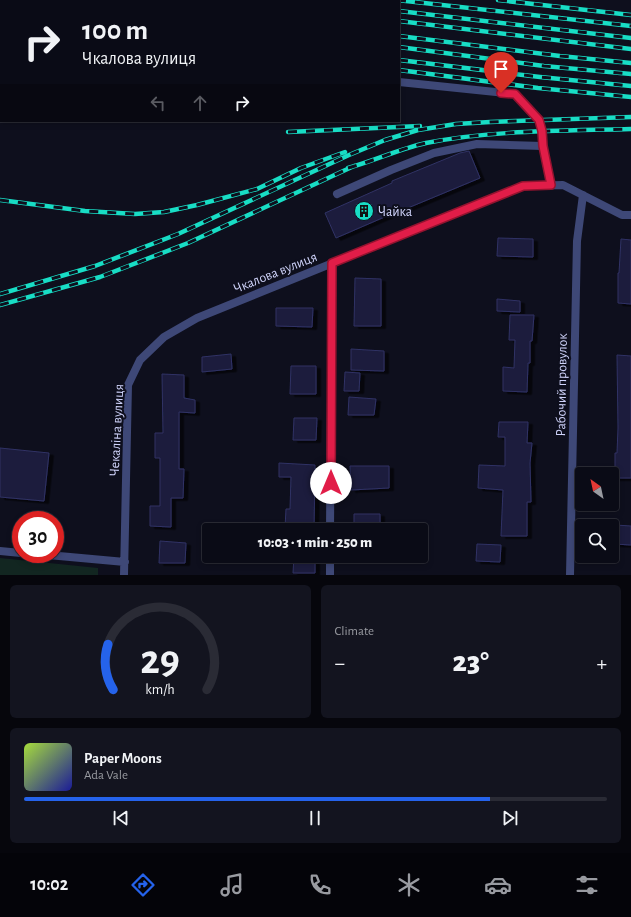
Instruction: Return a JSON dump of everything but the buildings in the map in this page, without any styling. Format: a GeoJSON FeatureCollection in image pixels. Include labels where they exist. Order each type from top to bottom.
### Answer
{"type":"FeatureCollection","features":[{"type":"Feature","properties":{"kind":"street"},"geometry":{"type":"LineString","coordinates":[[400,82],[515,94],[539,120],[551,185]]}},
{"type":"Feature","properties":{"kind":"street"},"geometry":{"type":"LineString","coordinates":[[337,194],[434,153],[477,144],[543,146]]}},
{"type":"Feature","properties":{"kind":"street","name":"Чкалова вулиця"},"geometry":{"type":"LineString","coordinates":[[197,318],[523,186],[563,185],[622,215],[631,215]]}},
{"type":"Feature","properties":{"kind":"street","name":"Рабочий провулок"},"geometry":{"type":"LineString","coordinates":[[570,575],[577,241],[583,195]]}},
{"type":"Feature","properties":{"kind":"street"},"geometry":{"type":"LineString","coordinates":[[330,523],[332,263]]}},
{"type":"Feature","properties":{"kind":"street","name":"Чекаліна вулиця"},"geometry":{"type":"LineString","coordinates":[[124,575],[128,385],[140,360],[164,337],[197,318]]}},
{"type":"Feature","properties":{"kind":"street"},"geometry":{"type":"LineString","coordinates":[[0,551],[12,552]]}},
{"type":"Feature","properties":{"kind":"street"},"geometry":{"type":"LineString","coordinates":[[64,556],[125,562]]}},
{"type":"Feature","properties":{"kind":"street"},"geometry":{"type":"LineString","coordinates":[[330,563],[330,575]]}},
{"type":"Feature","properties":{"kind":"green space"},"geometry":{"type":"Polygon","coordinates":[[[0,558],[12,559],[12,563],[49,563],[98,568],[98,575],[0,575],[0,558]]]}},
{"type":"Feature","properties":{"kind":"railway"},"geometry":{"type":"LineString","coordinates":[[400,0],[631,26]]}},
{"type":"Feature","properties":{"kind":"railway"},"geometry":{"type":"LineString","coordinates":[[498,0],[631,15]]}},
{"type":"Feature","properties":{"kind":"railway"},"geometry":{"type":"LineString","coordinates":[[400,11],[631,38]]}},
{"type":"Feature","properties":{"kind":"railway"},"geometry":{"type":"LineString","coordinates":[[400,21],[631,49]]}},
{"type":"Feature","properties":{"kind":"railway"},"geometry":{"type":"LineString","coordinates":[[400,36],[560,56],[631,63]]}},
{"type":"Feature","properties":{"kind":"railway"},"geometry":{"type":"LineString","coordinates":[[400,47],[544,66],[631,74]]}},
{"type":"Feature","properties":{"kind":"railway"},"geometry":{"type":"LineString","coordinates":[[400,60],[631,86]]}},
{"type":"Feature","properties":{"kind":"railway"},"geometry":{"type":"LineString","coordinates":[[400,70],[538,88],[631,97]]}},
{"type":"Feature","properties":{"kind":"railway"},"geometry":{"type":"LineString","coordinates":[[0,294],[95,266],[178,234],[349,155],[385,140],[418,130],[456,124],[631,117]]}},
{"type":"Feature","properties":{"kind":"railway"},"geometry":{"type":"LineString","coordinates":[[288,132],[420,126]]}},
{"type":"Feature","properties":{"kind":"railway"},"geometry":{"type":"LineString","coordinates":[[348,168],[426,143],[451,139],[502,133],[631,129]]}},
{"type":"Feature","properties":{"kind":"railway"},"geometry":{"type":"LineString","coordinates":[[0,200],[85,211],[135,214],[164,212],[257,189],[301,168],[345,152]]}},
{"type":"Feature","properties":{"kind":"railway"},"geometry":{"type":"LineString","coordinates":[[0,305],[100,277],[188,243],[354,166]]}},
{"type":"Feature","properties":{"kind":"place","name":"Чайка"},"geometry":{"type":"Point","coordinates":[364,211]}},
{"type":"Feature","properties":{"kind":"route"},"geometry":{"type":"LineString","coordinates":[[331,483],[332,263],[523,186],[551,185],[539,120],[515,94],[501,93]]}}]}
